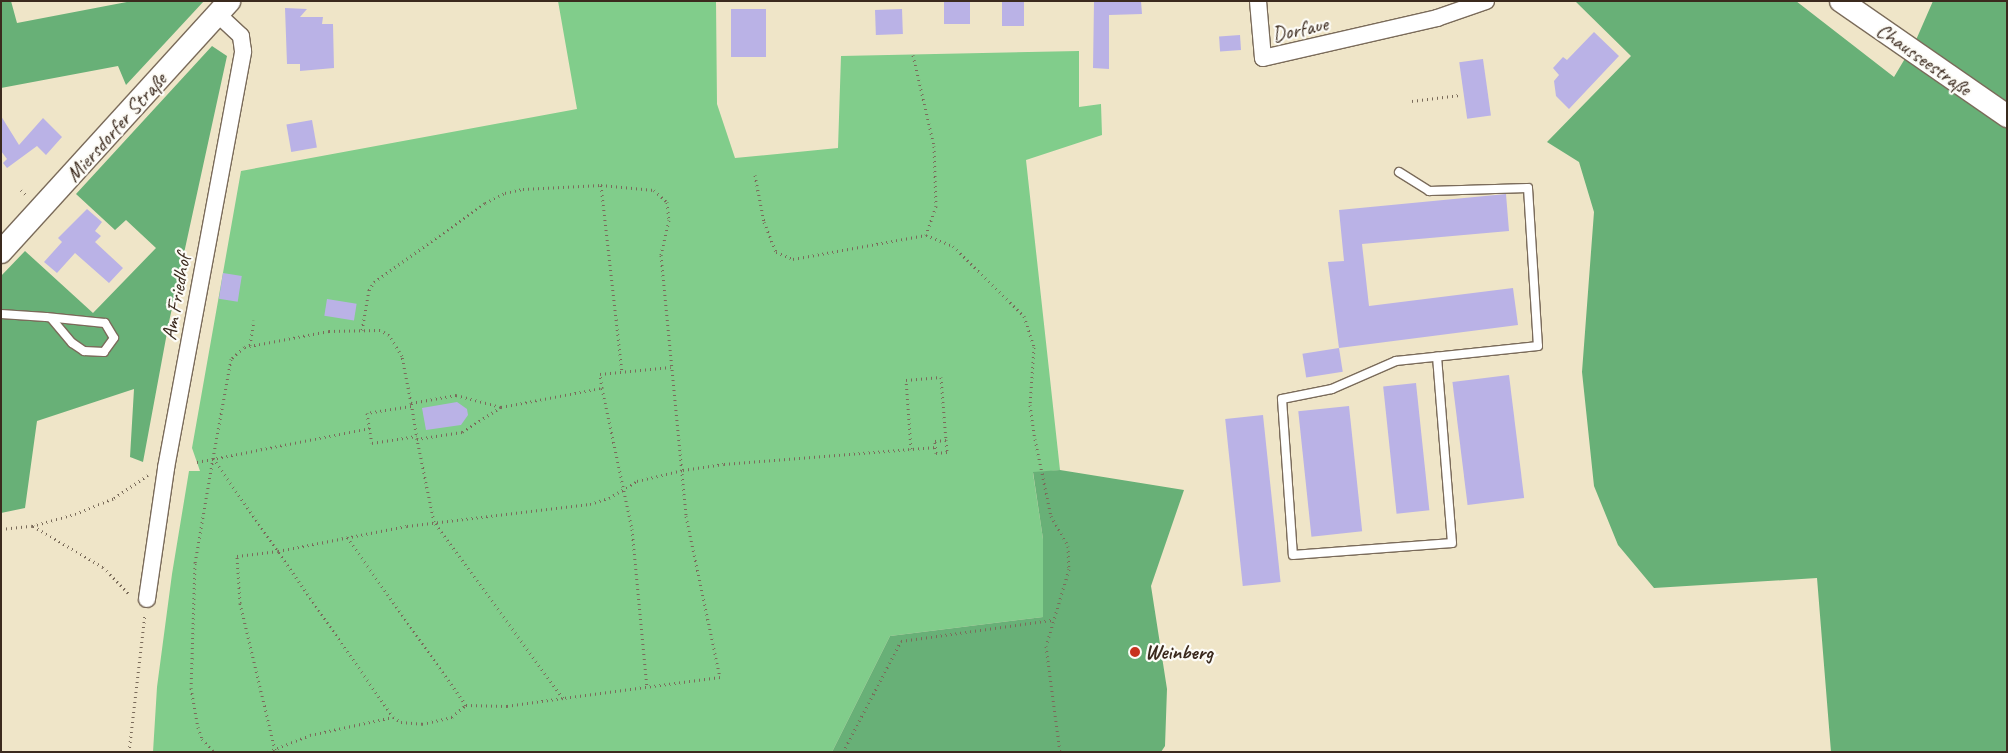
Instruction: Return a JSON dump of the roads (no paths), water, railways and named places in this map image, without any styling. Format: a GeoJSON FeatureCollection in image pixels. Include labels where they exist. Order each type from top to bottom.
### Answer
{"type":"FeatureCollection","features":[{"type":"Feature","properties":{"kind":"street","name":"Dorfaue"},"geometry":{"type":"LineString","coordinates":[[1258,1],[1263,58],[1436,18],[1486,1]]}},
{"type":"Feature","properties":{"kind":"street","name":"Chausseestraße"},"geometry":{"type":"LineString","coordinates":[[1841,1],[2007,116]]}},
{"type":"Feature","properties":{"kind":"street","name":"Miersdorfer Straße"},"geometry":{"type":"LineString","coordinates":[[1,252],[223,8]]}},
{"type":"Feature","properties":{"kind":"street","name":"Am Friedhof"},"geometry":{"type":"LineString","coordinates":[[146,604],[166,470],[243,51],[240,36],[223,8]]}},
{"type":"Feature","properties":{"kind":"lane"},"geometry":{"type":"LineString","coordinates":[[1399,172],[1429,191],[1528,188],[1538,346],[1396,361],[1332,389],[1282,399],[1293,556],[1452,543],[1436,357]]}},
{"type":"Feature","properties":{"kind":"lane"},"geometry":{"type":"LineString","coordinates":[[1,314],[52,318],[105,323],[114,338],[104,352],[84,350],[72,343],[52,318]]}},
{"type":"Feature","properties":{"kind":"place","name":"Weinberg"},"geometry":{"type":"Point","coordinates":[1135,652]}}]}
